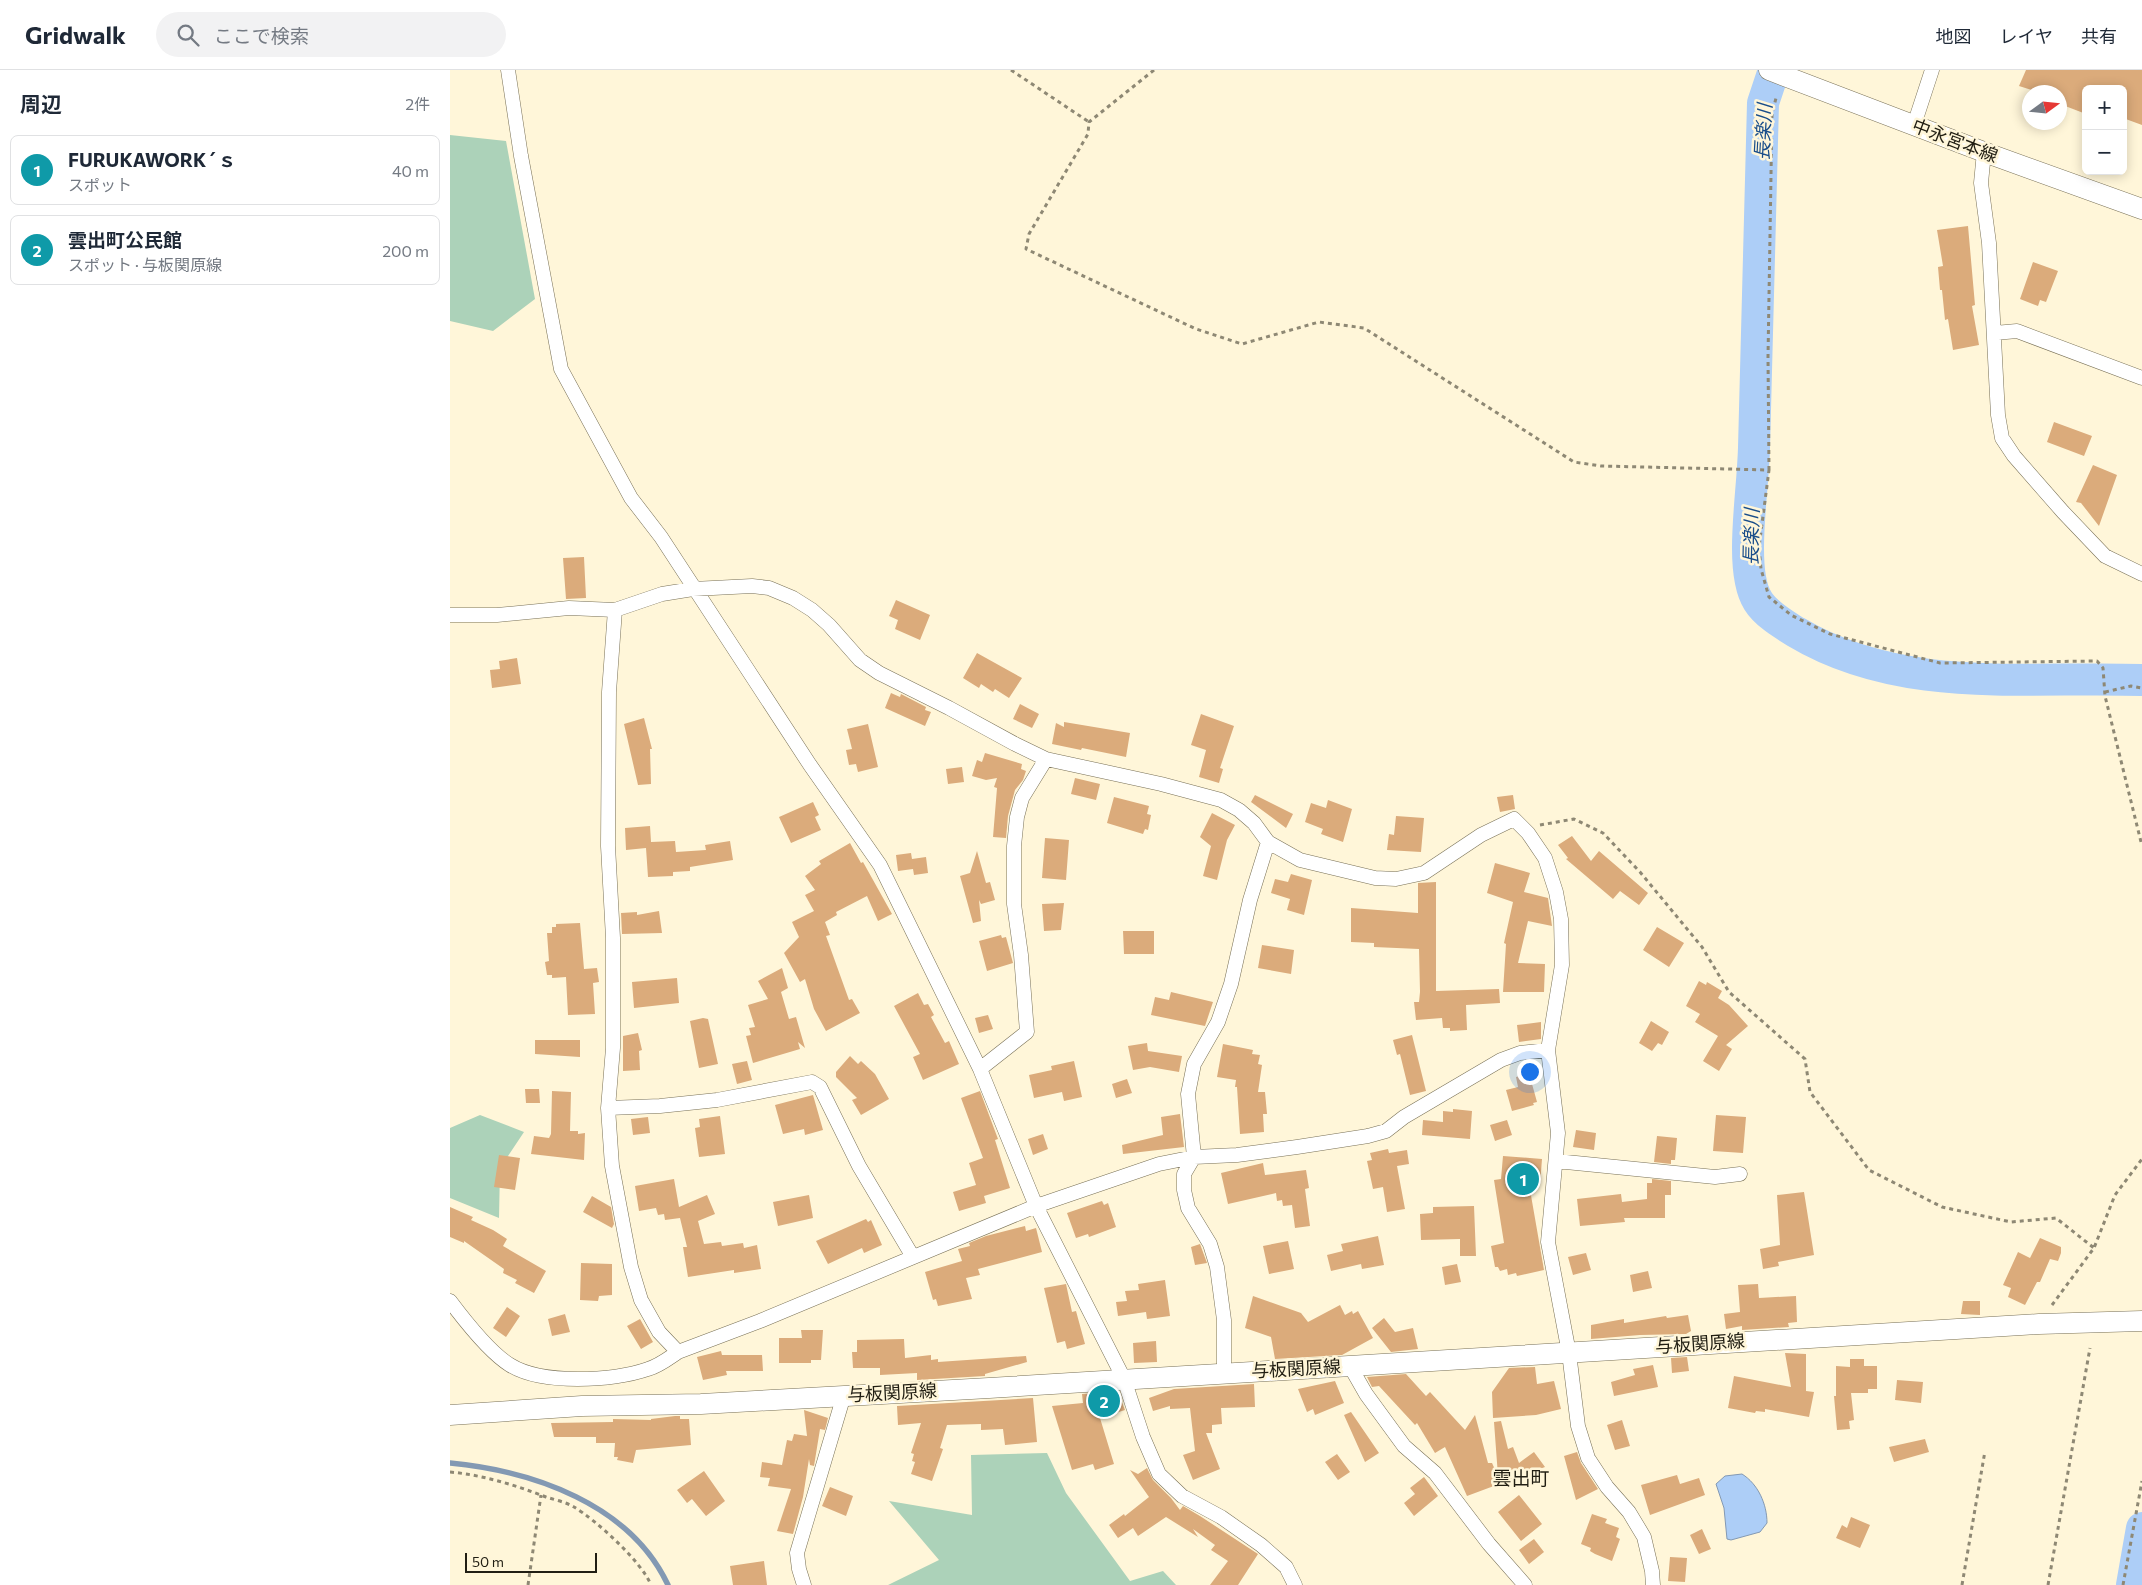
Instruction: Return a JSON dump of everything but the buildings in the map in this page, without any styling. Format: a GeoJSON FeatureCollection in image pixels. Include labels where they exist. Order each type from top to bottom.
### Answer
{"type":"FeatureCollection","features":[{"type":"Feature","properties":{"kind":"main road","name":"中永宮本線"},"geometry":{"type":"LineString","coordinates":[[1770,70],[1984,152],[2142,209]]}},
{"type":"Feature","properties":{"kind":"main road","name":"与板関原線"},"geometry":{"type":"LineString","coordinates":[[450,1415],[582,1406],[701,1404],[2039,1324],[2142,1321]]}},
{"type":"Feature","properties":{"kind":"street"},"geometry":{"type":"LineString","coordinates":[[508,70],[521,156],[561,369],[631,498],[661,537],[693,589],[880,865],[980,1068],[1036,1206],[1124,1379],[1143,1437],[1159,1474],[1182,1496],[1221,1517],[1261,1545],[1286,1567],[1295,1585]]}},
{"type":"Feature","properties":{"kind":"street"},"geometry":{"type":"LineString","coordinates":[[1914,125],[1932,70]]}},
{"type":"Feature","properties":{"kind":"street"},"geometry":{"type":"LineString","coordinates":[[1984,152],[1981,183],[1989,243],[1998,415],[2002,438],[2014,456],[2050,498],[2105,556],[2142,574]]}},
{"type":"Feature","properties":{"kind":"street"},"geometry":{"type":"LineString","coordinates":[[1995,333],[2017,331],[2142,378]]}},
{"type":"Feature","properties":{"kind":"street"},"geometry":{"type":"LineString","coordinates":[[450,616],[497,615],[569,608],[615,610],[662,594],[693,589],[752,586],[768,588],[793,598],[829,624],[860,660],[879,673],[1046,759],[1161,784],[1221,800],[1239,810],[1254,823],[1268,842],[1300,860],[1375,878],[1396,879],[1424,873],[1481,835],[1514,819],[1528,833],[1544,858],[1556,892],[1561,919],[1562,965],[1548,1050],[1556,1097],[1558,1133],[1548,1242],[1569,1353],[1578,1426],[1588,1458],[1607,1487],[1629,1512],[1644,1537],[1653,1585]]}},
{"type":"Feature","properties":{"kind":"street"},"geometry":{"type":"LineString","coordinates":[[615,610],[608,692],[608,846],[613,938],[613,1048],[608,1108],[612,1166],[631,1267],[641,1300],[659,1332],[678,1352]]}},
{"type":"Feature","properties":{"kind":"street"},"geometry":{"type":"LineString","coordinates":[[980,1068],[1027,1032],[1022,963],[1014,904],[1014,846],[1017,817],[1022,798],[1046,759]]}},
{"type":"Feature","properties":{"kind":"street"},"geometry":{"type":"LineString","coordinates":[[1224,1372],[1224,1320],[1217,1267],[1210,1244],[1188,1208],[1184,1190],[1184,1174],[1194,1157],[1188,1094],[1194,1064],[1218,1022],[1231,984],[1250,900],[1268,842]]}},
{"type":"Feature","properties":{"kind":"street"},"geometry":{"type":"LineString","coordinates":[[450,1301],[467,1322],[509,1364],[541,1378],[592,1377],[638,1372],[656,1366],[678,1352],[760,1321],[1036,1206],[1159,1164],[1194,1157],[1237,1155],[1368,1136],[1386,1131],[1404,1117],[1500,1060],[1520,1053],[1548,1050]]}},
{"type":"Feature","properties":{"kind":"street"},"geometry":{"type":"LineString","coordinates":[[608,1108],[660,1106],[717,1100],[812,1082],[820,1087],[859,1166],[913,1257]]}},
{"type":"Feature","properties":{"kind":"street"},"geometry":{"type":"LineString","coordinates":[[1556,1161],[1715,1177],[1740,1174]]}},
{"type":"Feature","properties":{"kind":"street"},"geometry":{"type":"LineString","coordinates":[[1350,1366],[1366,1394],[1404,1446],[1435,1473],[1489,1544],[1525,1585]]}},
{"type":"Feature","properties":{"kind":"street"},"geometry":{"type":"LineString","coordinates":[[804,1585],[798,1569],[797,1553],[844,1395]]}},
{"type":"Feature","properties":{"kind":"path"},"geometry":{"type":"LineString","coordinates":[[1011,70],[1089,122]]}},
{"type":"Feature","properties":{"kind":"path"},"geometry":{"type":"LineString","coordinates":[[1154,70],[1089,122],[1088,134],[1029,234],[1026,249],[1196,330],[1242,344],[1319,322],[1364,328],[1574,462],[1601,466],[1769,470]]}},
{"type":"Feature","properties":{"kind":"path"},"geometry":{"type":"LineString","coordinates":[[1776,98],[1772,114],[1768,356],[1769,470],[1760,547],[1761,569],[1769,597],[1791,615],[1830,634],[1940,663],[2097,661],[2103,668],[2104,692],[2142,846]]}},
{"type":"Feature","properties":{"kind":"path"},"geometry":{"type":"LineString","coordinates":[[2104,692],[2131,686],[2142,688]]}},
{"type":"Feature","properties":{"kind":"path"},"geometry":{"type":"LineString","coordinates":[[1528,833],[1541,824],[1574,819],[1603,833],[1640,872],[1702,947],[1729,992],[1805,1059],[1810,1092],[1869,1170],[1942,1207],[2011,1222],[2056,1218],[2094,1248]]}},
{"type":"Feature","properties":{"kind":"path"},"geometry":{"type":"LineString","coordinates":[[2039,1324],[2094,1248],[2115,1195],[2142,1158]]}},
{"type":"Feature","properties":{"kind":"path"},"geometry":{"type":"LineString","coordinates":[[2048,1585],[2090,1348]]}},
{"type":"Feature","properties":{"kind":"path"},"geometry":{"type":"LineString","coordinates":[[1962,1585],[1985,1451]]}},
{"type":"Feature","properties":{"kind":"path"},"geometry":{"type":"LineString","coordinates":[[450,1472],[469,1473],[574,1507],[633,1558],[647,1575],[651,1585]]}},
{"type":"Feature","properties":{"kind":"path"},"geometry":{"type":"LineString","coordinates":[[2123,1585],[2142,1481]]}},
{"type":"Feature","properties":{"kind":"path"},"geometry":{"type":"LineString","coordinates":[[528,1585],[541,1495]]}},
{"type":"Feature","properties":{"kind":"green space"},"geometry":{"type":"Polygon","coordinates":[[[450,135],[506,141],[535,299],[493,331],[450,321],[450,135]]]}},
{"type":"Feature","properties":{"kind":"green space"},"geometry":{"type":"Polygon","coordinates":[[[480,1115],[524,1132],[500,1168],[499,1218],[450,1198],[450,1128],[480,1115]]]}},
{"type":"Feature","properties":{"kind":"green space"},"geometry":{"type":"Polygon","coordinates":[[[1047,1453],[1066,1493],[1130,1581],[1163,1571],[1176,1585],[888,1585],[939,1560],[889,1501],[972,1515],[971,1455],[1047,1453]]]}},
{"type":"Feature","properties":{"kind":"water"},"geometry":{"type":"Polygon","coordinates":[[[1742,1474],[1757,1489],[1763,1502],[1767,1523],[1760,1532],[1731,1540],[1727,1539],[1724,1508],[1716,1484],[1725,1476],[1742,1474]]]}},
{"type":"Feature","properties":{"kind":"waterway","name":"長楽川"},"geometry":{"type":"LineString","coordinates":[[1774,70],[1763,103],[1754,448],[1748,535],[1750,575],[1755,595],[1761,606],[1780,622],[1796,632],[1836,652],[1878,666],[1921,674],[1965,678],[2009,680],[2142,680]]}},
{"type":"Feature","properties":{"kind":"waterway"},"geometry":{"type":"LineString","coordinates":[[450,1463],[514,1474],[576,1497],[604,1513],[630,1533],[651,1557],[668,1585]]}},
{"type":"Feature","properties":{"kind":"waterway","name":"長楽川"},"geometry":{"type":"LineString","coordinates":[[2132,1585],[2142,1528]]}},
{"type":"Feature","properties":{"kind":"place","name":"FURUKAWORK´ｓ"},"geometry":{"type":"Point","coordinates":[1523,1179]}},
{"type":"Feature","properties":{"kind":"place","name":"雲出町公民館"},"geometry":{"type":"Point","coordinates":[1104,1401]}},
{"type":"Feature","properties":{"kind":"district","name":"雲出町"},"geometry":{"type":"Point","coordinates":[1521,1478]}}]}
